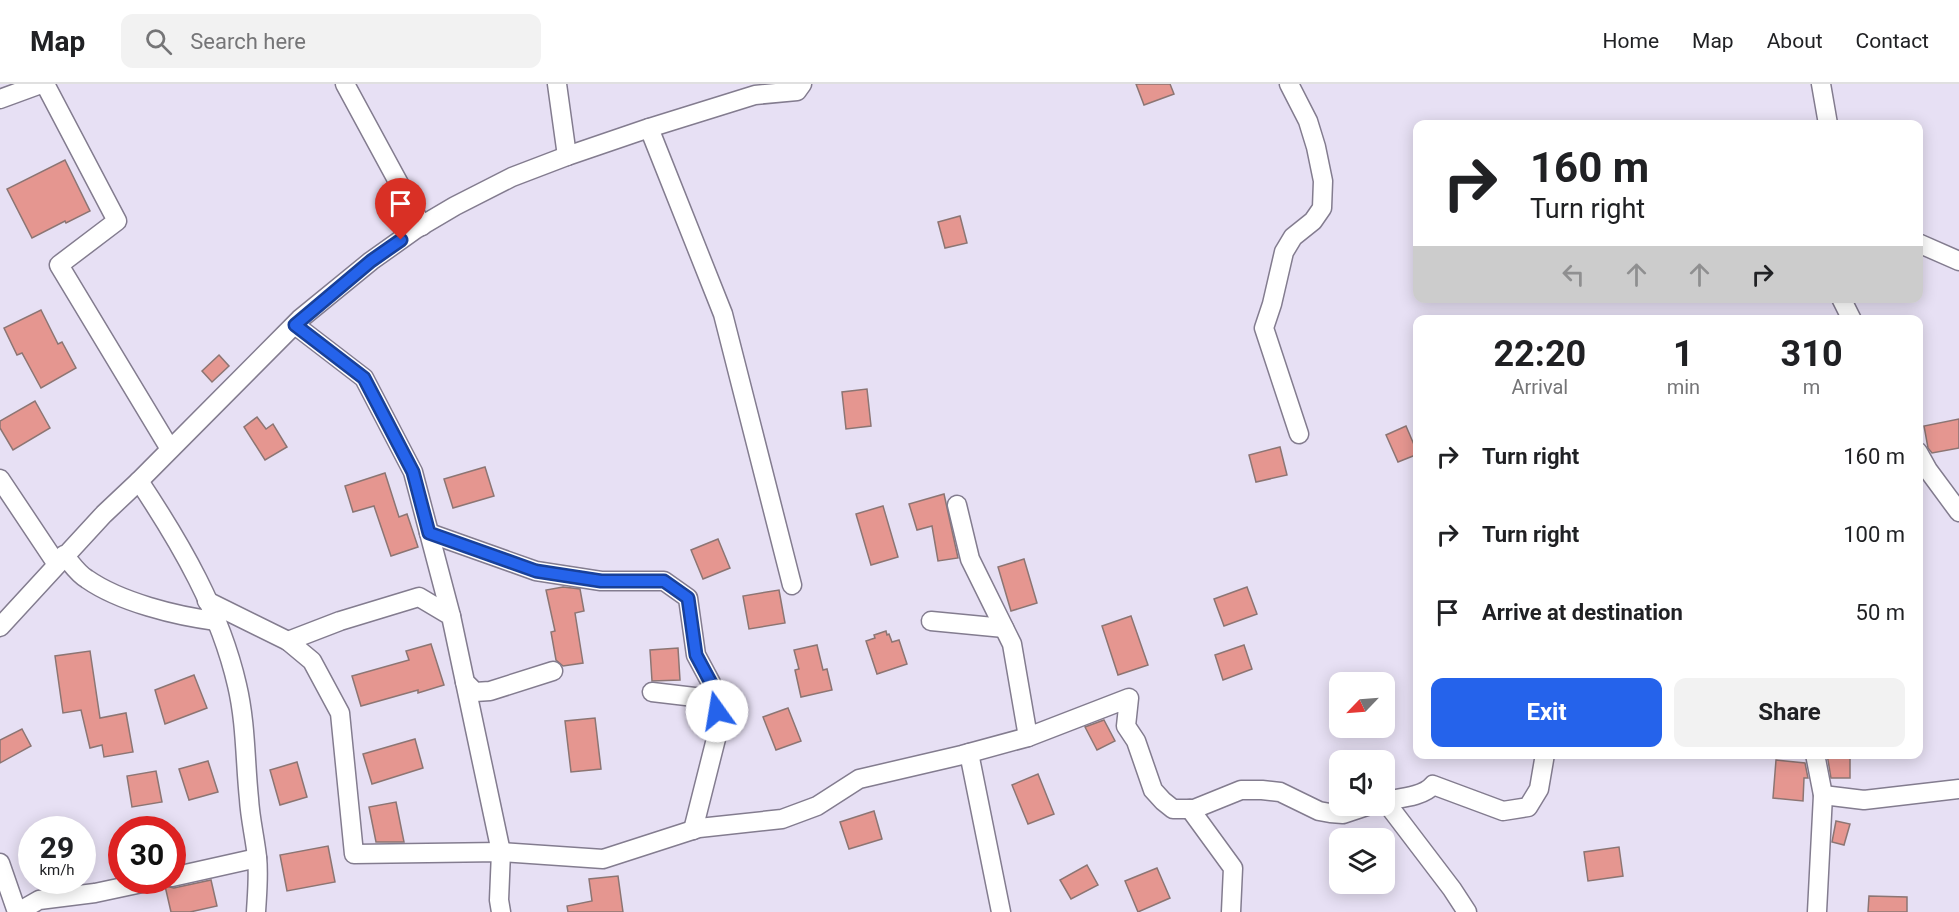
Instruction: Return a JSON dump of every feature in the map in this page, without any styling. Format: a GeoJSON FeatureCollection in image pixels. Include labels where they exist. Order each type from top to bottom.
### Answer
{"type":"FeatureCollection","features":[{"type":"Feature","properties":{"kind":"street"},"geometry":{"type":"LineString","coordinates":[[0,99],[43,84],[117,221],[59,265],[170,449]]}},
{"type":"Feature","properties":{"kind":"street"},"geometry":{"type":"LineString","coordinates":[[345,84],[422,226]]}},
{"type":"Feature","properties":{"kind":"street"},"geometry":{"type":"LineString","coordinates":[[557,84],[567,156]]}},
{"type":"Feature","properties":{"kind":"street"},"geometry":{"type":"LineString","coordinates":[[0,627],[60,559],[295,325],[371,261],[422,226],[512,177],[567,156],[755,95],[797,91],[802,84]]}},
{"type":"Feature","properties":{"kind":"street"},"geometry":{"type":"LineString","coordinates":[[1289,84],[1308,121],[1316,147],[1323,181],[1322,208],[1313,221],[1293,237],[1284,252],[1264,328],[1299,434]]}},
{"type":"Feature","properties":{"kind":"street"},"geometry":{"type":"LineString","coordinates":[[1821,84],[1827,120]]}},
{"type":"Feature","properties":{"kind":"street"},"geometry":{"type":"LineString","coordinates":[[649,128],[723,314],[792,585]]}},
{"type":"Feature","properties":{"kind":"street"},"geometry":{"type":"LineString","coordinates":[[1923,245],[1959,261]]}},
{"type":"Feature","properties":{"kind":"street"},"geometry":{"type":"LineString","coordinates":[[295,325],[364,378],[413,472],[451,616],[501,852],[499,900],[501,912]]}},
{"type":"Feature","properties":{"kind":"street"},"geometry":{"type":"LineString","coordinates":[[1923,461],[1959,512]]}},
{"type":"Feature","properties":{"kind":"street"},"geometry":{"type":"LineString","coordinates":[[0,479],[60,559],[86,579],[108,591],[162,611],[217,624],[249,621]]}},
{"type":"Feature","properties":{"kind":"street"},"geometry":{"type":"LineString","coordinates":[[139,481],[183,552],[207,601],[237,684],[242,710],[249,798],[258,858],[256,912]]}},
{"type":"Feature","properties":{"kind":"street"},"geometry":{"type":"LineString","coordinates":[[957,505],[970,559],[1012,644],[1028,737]]}},
{"type":"Feature","properties":{"kind":"street"},"geometry":{"type":"LineString","coordinates":[[429,533],[536,571],[601,581],[664,581],[688,598],[696,655],[711,683],[717,711]]}},
{"type":"Feature","properties":{"kind":"street"},"geometry":{"type":"LineString","coordinates":[[288,641],[340,621],[419,597],[451,616]]}},
{"type":"Feature","properties":{"kind":"street"},"geometry":{"type":"LineString","coordinates":[[207,601],[288,641],[312,661],[340,713],[354,854],[501,852],[603,859],[693,830],[782,819],[817,806],[859,779],[1028,737],[1129,698],[1126,726],[1136,741],[1153,790],[1162,801],[1173,808],[1194,809],[1241,790],[1251,790],[1281,792],[1319,811],[1329,813]]}},
{"type":"Feature","properties":{"kind":"street"},"geometry":{"type":"LineString","coordinates":[[931,621],[1004,628]]}},
{"type":"Feature","properties":{"kind":"street"},"geometry":{"type":"LineString","coordinates":[[465,682],[475,692],[490,691],[553,671]]}},
{"type":"Feature","properties":{"kind":"street"},"geometry":{"type":"LineString","coordinates":[[652,692],[703,698],[722,715],[693,830]]}},
{"type":"Feature","properties":{"kind":"street"},"geometry":{"type":"LineString","coordinates":[[969,753],[1001,912]]}},
{"type":"Feature","properties":{"kind":"street"},"geometry":{"type":"LineString","coordinates":[[1395,799],[1428,790],[1432,785],[1503,811],[1528,807],[1539,789],[1544,759]]}},
{"type":"Feature","properties":{"kind":"street"},"geometry":{"type":"LineString","coordinates":[[1816,759],[1822,795],[1817,912]]}},
{"type":"Feature","properties":{"kind":"street"},"geometry":{"type":"LineString","coordinates":[[1822,795],[1864,800],[1959,789]]}},
{"type":"Feature","properties":{"kind":"street"},"geometry":{"type":"LineString","coordinates":[[1190,809],[1233,868],[1231,912]]}},
{"type":"Feature","properties":{"kind":"street"},"geometry":{"type":"LineString","coordinates":[[1395,814],[1467,912]]}},
{"type":"Feature","properties":{"kind":"street"},"geometry":{"type":"LineString","coordinates":[[186,874],[258,858]]}},
{"type":"Feature","properties":{"kind":"street"},"geometry":{"type":"LineString","coordinates":[[0,863],[17,912],[39,900],[108,890]]}},
{"type":"Feature","properties":{"kind":"building"},"geometry":{"type":"Polygon","coordinates":[[[1136,84],[1170,84],[1174,94],[1144,105],[1136,84]]]}},
{"type":"Feature","properties":{"kind":"building"},"geometry":{"type":"Polygon","coordinates":[[[65,160],[90,211],[32,238],[7,189],[65,160]]]}},
{"type":"Feature","properties":{"kind":"building"},"geometry":{"type":"Polygon","coordinates":[[[960,216],[967,243],[945,248],[938,222],[960,216]]]}},
{"type":"Feature","properties":{"kind":"building"},"geometry":{"type":"Polygon","coordinates":[[[41,310],[58,344],[62,342],[76,368],[41,388],[22,353],[17,355],[4,328],[41,310]]]}},
{"type":"Feature","properties":{"kind":"building"},"geometry":{"type":"Polygon","coordinates":[[[219,355],[229,366],[212,382],[202,371],[219,355]]]}},
{"type":"Feature","properties":{"kind":"building"},"geometry":{"type":"Polygon","coordinates":[[[867,389],[871,426],[846,429],[842,392],[867,389]]]}},
{"type":"Feature","properties":{"kind":"building"},"geometry":{"type":"Polygon","coordinates":[[[35,401],[50,428],[13,450],[0,428],[0,421],[35,401]]]}},
{"type":"Feature","properties":{"kind":"building"},"geometry":{"type":"Polygon","coordinates":[[[257,417],[266,429],[273,424],[287,447],[265,460],[244,427],[257,417]]]}},
{"type":"Feature","properties":{"kind":"building"},"geometry":{"type":"Polygon","coordinates":[[[1959,419],[1959,448],[1932,453],[1928,448],[1924,426],[1959,419]]]}},
{"type":"Feature","properties":{"kind":"building"},"geometry":{"type":"Polygon","coordinates":[[[1406,426],[1413,442],[1413,456],[1398,462],[1386,435],[1406,426]]]}},
{"type":"Feature","properties":{"kind":"building"},"geometry":{"type":"Polygon","coordinates":[[[1280,447],[1287,475],[1256,482],[1249,455],[1280,447]]]}},
{"type":"Feature","properties":{"kind":"building"},"geometry":{"type":"Polygon","coordinates":[[[485,467],[494,496],[453,508],[444,479],[485,467]]]}},
{"type":"Feature","properties":{"kind":"building"},"geometry":{"type":"Polygon","coordinates":[[[385,473],[399,517],[407,514],[418,547],[391,556],[374,506],[353,512],[345,486],[385,473]]]}},
{"type":"Feature","properties":{"kind":"building"},"geometry":{"type":"Polygon","coordinates":[[[944,494],[958,558],[938,561],[932,526],[917,530],[909,504],[944,494]]]}},
{"type":"Feature","properties":{"kind":"building"},"geometry":{"type":"Polygon","coordinates":[[[883,506],[898,557],[871,565],[856,514],[883,506]]]}},
{"type":"Feature","properties":{"kind":"building"},"geometry":{"type":"Polygon","coordinates":[[[718,539],[730,568],[703,579],[691,550],[718,539]]]}},
{"type":"Feature","properties":{"kind":"building"},"geometry":{"type":"Polygon","coordinates":[[[1024,559],[1037,603],[1011,611],[998,567],[1024,559]]]}},
{"type":"Feature","properties":{"kind":"building"},"geometry":{"type":"Polygon","coordinates":[[[563,587],[580,589],[584,611],[575,613],[583,663],[563,666],[556,660],[551,632],[555,631],[546,590],[563,587]]]}},
{"type":"Feature","properties":{"kind":"building"},"geometry":{"type":"Polygon","coordinates":[[[1247,587],[1257,614],[1224,626],[1214,599],[1247,587]]]}},
{"type":"Feature","properties":{"kind":"building"},"geometry":{"type":"Polygon","coordinates":[[[779,590],[785,623],[749,629],[743,596],[779,590]]]}},
{"type":"Feature","properties":{"kind":"building"},"geometry":{"type":"Polygon","coordinates":[[[1131,616],[1148,665],[1118,675],[1102,626],[1131,616]]]}},
{"type":"Feature","properties":{"kind":"building"},"geometry":{"type":"Polygon","coordinates":[[[886,631],[892,642],[899,640],[907,664],[877,674],[866,641],[886,631]]]}},
{"type":"Feature","properties":{"kind":"building"},"geometry":{"type":"Polygon","coordinates":[[[431,644],[444,685],[361,706],[352,676],[409,660],[406,651],[431,644]]]}},
{"type":"Feature","properties":{"kind":"building"},"geometry":{"type":"Polygon","coordinates":[[[817,645],[823,670],[827,669],[832,690],[801,697],[795,670],[799,669],[794,650],[817,645]]]}},
{"type":"Feature","properties":{"kind":"building"},"geometry":{"type":"Polygon","coordinates":[[[1244,645],[1252,669],[1223,680],[1215,655],[1244,645]]]}},
{"type":"Feature","properties":{"kind":"building"},"geometry":{"type":"Polygon","coordinates":[[[678,648],[680,680],[652,681],[650,650],[678,648]]]}},
{"type":"Feature","properties":{"kind":"building"},"geometry":{"type":"Polygon","coordinates":[[[90,651],[100,718],[126,713],[133,752],[104,757],[102,745],[90,748],[81,710],[63,713],[55,656],[90,651]]]}},
{"type":"Feature","properties":{"kind":"building"},"geometry":{"type":"Polygon","coordinates":[[[194,675],[207,708],[165,724],[155,690],[194,675]]]}},
{"type":"Feature","properties":{"kind":"building"},"geometry":{"type":"Polygon","coordinates":[[[788,708],[801,741],[776,750],[763,717],[788,708]]]}},
{"type":"Feature","properties":{"kind":"building"},"geometry":{"type":"Polygon","coordinates":[[[595,718],[601,769],[571,772],[565,721],[595,718]]]}},
{"type":"Feature","properties":{"kind":"building"},"geometry":{"type":"Polygon","coordinates":[[[1104,720],[1115,741],[1097,750],[1085,727],[1104,720]]]}},
{"type":"Feature","properties":{"kind":"building"},"geometry":{"type":"Polygon","coordinates":[[[22,729],[31,746],[0,763],[0,740],[22,729]]]}},
{"type":"Feature","properties":{"kind":"building"},"geometry":{"type":"Polygon","coordinates":[[[415,739],[423,768],[372,784],[363,754],[415,739]]]}},
{"type":"Feature","properties":{"kind":"building"},"geometry":{"type":"Polygon","coordinates":[[[1828,759],[1850,759],[1850,778],[1831,778],[1828,759]]]}},
{"type":"Feature","properties":{"kind":"building"},"geometry":{"type":"Polygon","coordinates":[[[1776,760],[1805,763],[1808,778],[1804,778],[1803,801],[1773,798],[1776,760]]]}},
{"type":"Feature","properties":{"kind":"building"},"geometry":{"type":"Polygon","coordinates":[[[208,761],[218,792],[189,800],[179,769],[208,761]]]}},
{"type":"Feature","properties":{"kind":"building"},"geometry":{"type":"Polygon","coordinates":[[[297,762],[307,797],[280,805],[270,770],[297,762]]]}},
{"type":"Feature","properties":{"kind":"building"},"geometry":{"type":"Polygon","coordinates":[[[156,771],[162,802],[132,807],[127,776],[156,771]]]}},
{"type":"Feature","properties":{"kind":"building"},"geometry":{"type":"Polygon","coordinates":[[[1038,774],[1054,814],[1028,824],[1012,785],[1038,774]]]}},
{"type":"Feature","properties":{"kind":"building"},"geometry":{"type":"Polygon","coordinates":[[[396,802],[404,842],[376,842],[369,807],[396,802]]]}},
{"type":"Feature","properties":{"kind":"building"},"geometry":{"type":"Polygon","coordinates":[[[874,811],[882,839],[849,849],[840,822],[874,811]]]}},
{"type":"Feature","properties":{"kind":"building"},"geometry":{"type":"Polygon","coordinates":[[[1836,821],[1850,824],[1844,845],[1832,842],[1836,821]]]}},
{"type":"Feature","properties":{"kind":"building"},"geometry":{"type":"Polygon","coordinates":[[[328,846],[335,882],[287,891],[280,855],[328,846]]]}},
{"type":"Feature","properties":{"kind":"building"},"geometry":{"type":"Polygon","coordinates":[[[1619,847],[1623,876],[1588,881],[1584,852],[1619,847]]]}},
{"type":"Feature","properties":{"kind":"building"},"geometry":{"type":"Polygon","coordinates":[[[1087,865],[1098,885],[1071,899],[1060,880],[1087,865]]]}},
{"type":"Feature","properties":{"kind":"building"},"geometry":{"type":"Polygon","coordinates":[[[1157,868],[1170,898],[1138,912],[1125,881],[1157,868]]]}},
{"type":"Feature","properties":{"kind":"building"},"geometry":{"type":"Polygon","coordinates":[[[618,876],[623,912],[568,912],[567,906],[592,901],[589,879],[618,876]]]}},
{"type":"Feature","properties":{"kind":"building"},"geometry":{"type":"Polygon","coordinates":[[[211,880],[217,906],[190,912],[171,912],[167,894],[186,894],[186,885],[211,880]]]}},
{"type":"Feature","properties":{"kind":"building"},"geometry":{"type":"Polygon","coordinates":[[[1869,896],[1907,897],[1907,912],[1868,912],[1869,896]]]}},
{"type":"Feature","properties":{"kind":"route"},"geometry":{"type":"LineString","coordinates":[[401,240],[371,261],[295,325],[364,378],[413,472],[429,533],[536,571],[601,581],[664,581],[688,598],[696,655],[711,683],[717,711]]}}]}
